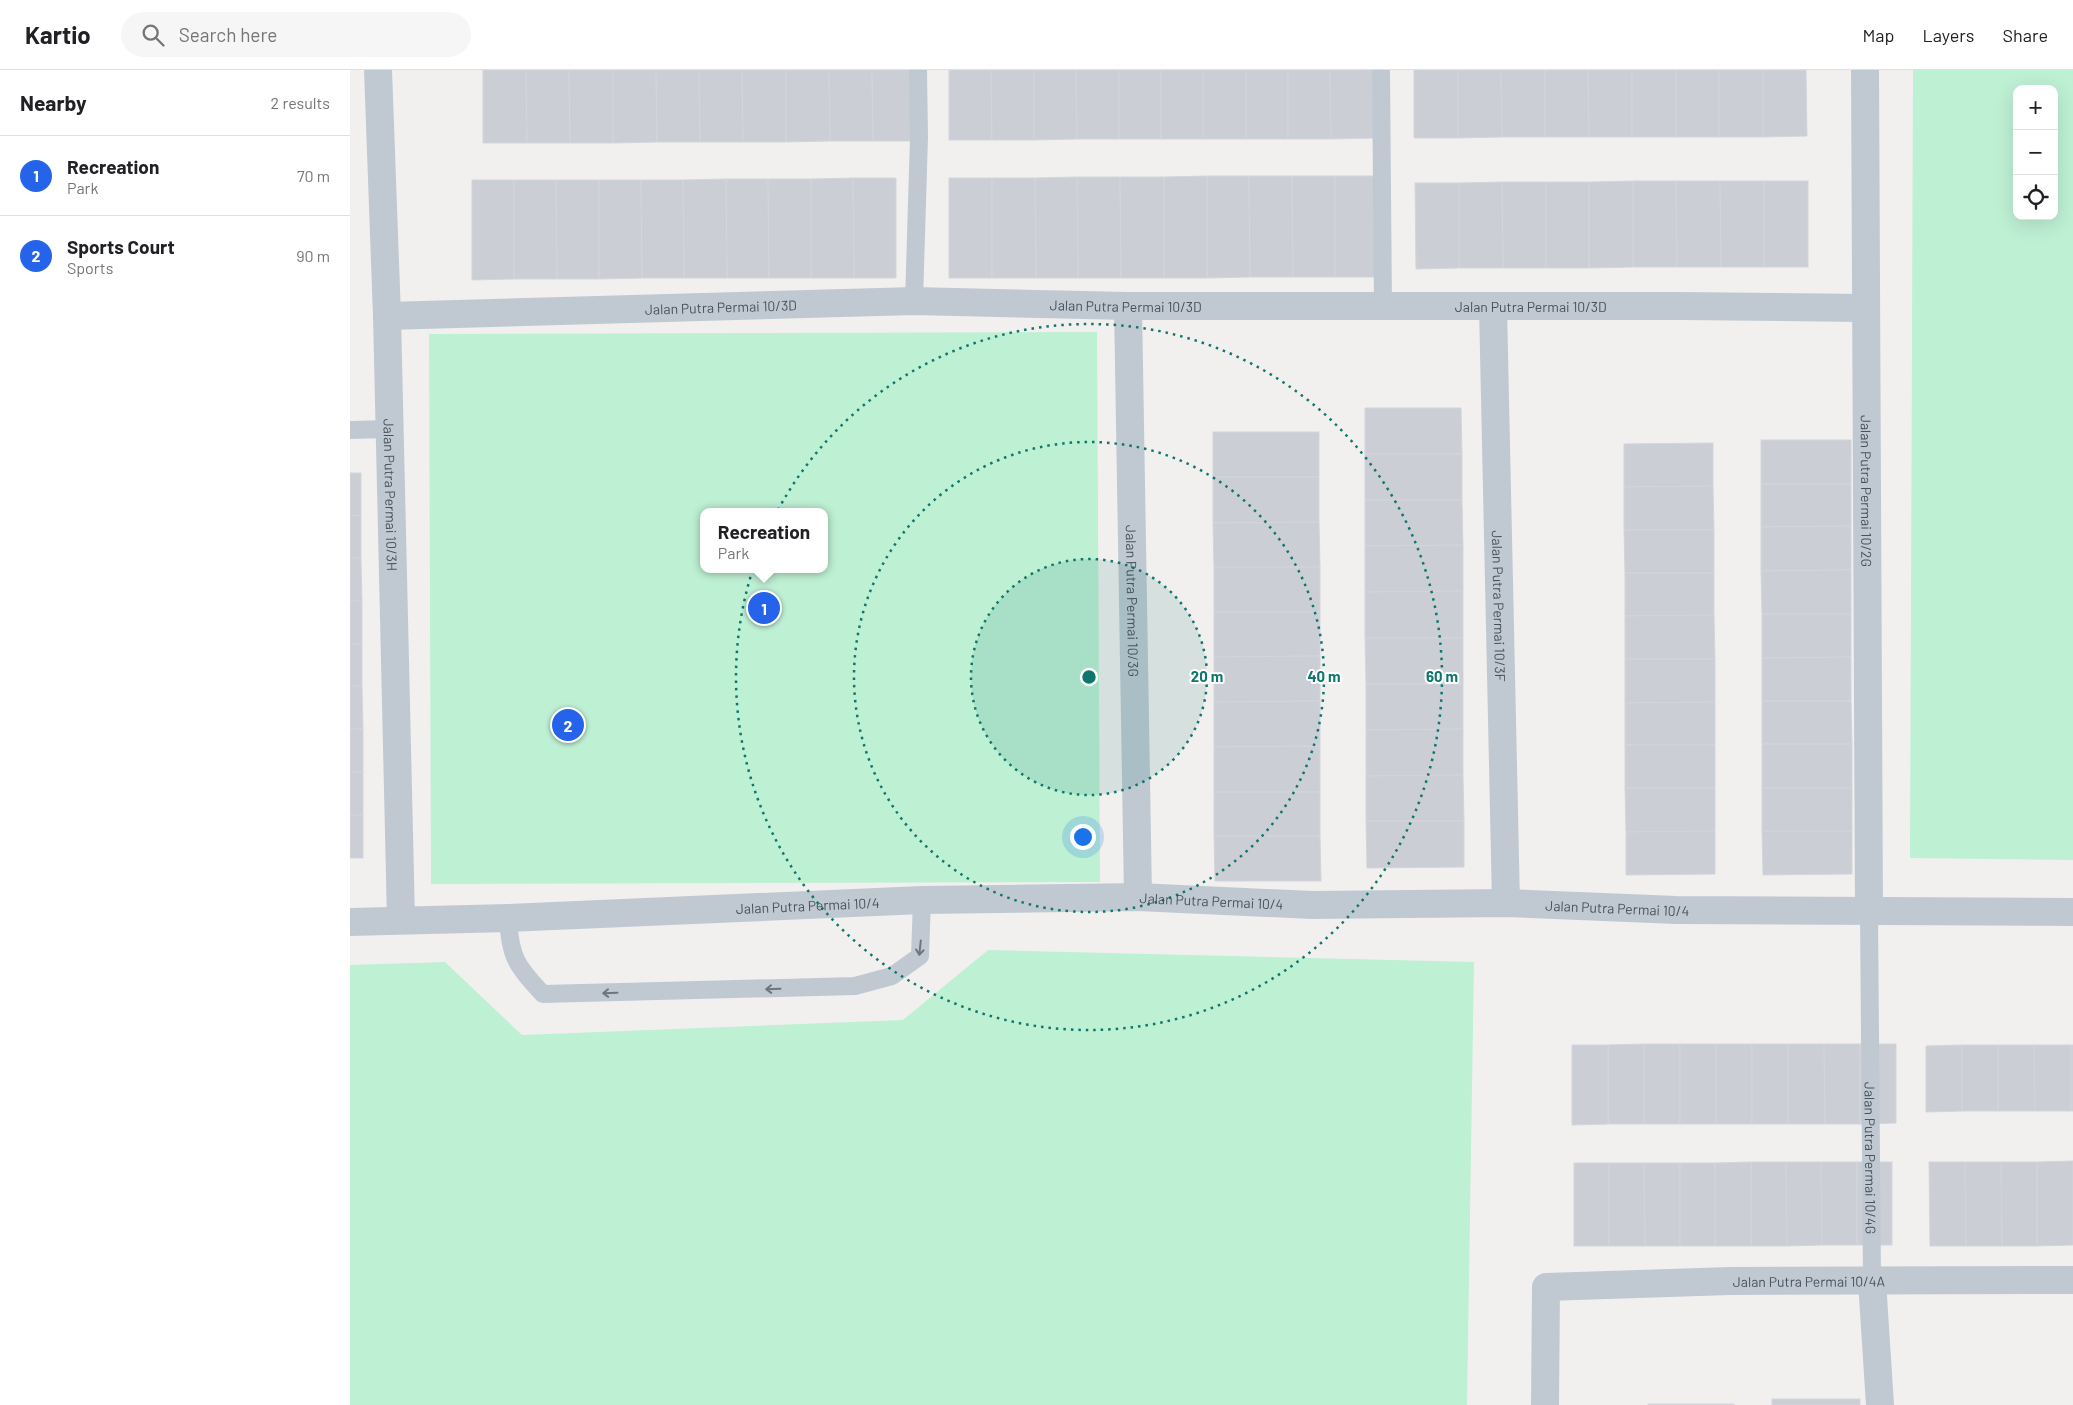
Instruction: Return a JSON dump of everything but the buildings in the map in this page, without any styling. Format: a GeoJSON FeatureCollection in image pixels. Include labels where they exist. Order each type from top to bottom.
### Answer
{"type":"FeatureCollection","features":[{"type":"Feature","properties":{"kind":"street","name":"Jalan Putra Permai 10/3H"},"geometry":{"type":"LineString","coordinates":[[378,70],[387,316],[388,429],[401,920]]}},
{"type":"Feature","properties":{"kind":"street","name":"Jalan Putra Permai 10/2G"},"geometry":{"type":"LineString","coordinates":[[1864,70],[1869,912]]}},
{"type":"Feature","properties":{"kind":"street","name":"Jalan Putra Permai 10/3D"},"geometry":{"type":"LineString","coordinates":[[387,316],[914,301],[1128,306],[1383,308],[1679,306],[1865,308]]}},
{"type":"Feature","properties":{"kind":"street","name":"Jalan Putra Permai 10/3G"},"geometry":{"type":"LineString","coordinates":[[1128,306],[1138,897]]}},
{"type":"Feature","properties":{"kind":"street","name":"Jalan Putra Permai 10/3F"},"geometry":{"type":"LineString","coordinates":[[1493,307],[1506,903]]}},
{"type":"Feature","properties":{"kind":"street","name":"Jalan Putra Permai 10/4"},"geometry":{"type":"LineString","coordinates":[[350,922],[508,918],[922,900],[1138,897],[1312,905],[1506,903],[1676,910],[2073,912]]}},
{"type":"Feature","properties":{"kind":"street","name":"Jalan Putra Permai 10/4A"},"geometry":{"type":"LineString","coordinates":[[1545,1405],[1546,1287],[1730,1281],[2073,1280]]}},
{"type":"Feature","properties":{"kind":"street","name":"Jalan Putra Permai 10/4G"},"geometry":{"type":"LineString","coordinates":[[1872,1281],[1880,1405]]}},
{"type":"Feature","properties":{"kind":"lane"},"geometry":{"type":"LineString","coordinates":[[914,301],[919,137],[918,70]]}},
{"type":"Feature","properties":{"kind":"lane"},"geometry":{"type":"LineString","coordinates":[[1381,70],[1383,308]]}},
{"type":"Feature","properties":{"kind":"lane"},"geometry":{"type":"LineString","coordinates":[[350,430],[388,429]]}},
{"type":"Feature","properties":{"kind":"lane"},"geometry":{"type":"LineString","coordinates":[[508,918],[510,948],[525,976],[543,994],[855,986],[892,976],[920,956],[922,900]]}},
{"type":"Feature","properties":{"kind":"lane","name":"Jalan Putra Permai 10/4G"},"geometry":{"type":"LineString","coordinates":[[1869,912],[1872,1281]]}},
{"type":"Feature","properties":{"kind":"green space"},"geometry":{"type":"Polygon","coordinates":[[[1913,70],[2073,70],[2073,860],[1910,858],[1913,70]]]}},
{"type":"Feature","properties":{"kind":"green space"},"geometry":{"type":"Polygon","coordinates":[[[1097,332],[1100,882],[431,884],[429,334],[1097,332]]]}},
{"type":"Feature","properties":{"kind":"green space"},"geometry":{"type":"Polygon","coordinates":[[[988,950],[1474,962],[1467,1405],[350,1405],[350,965],[445,962],[522,1035],[903,1020],[988,950]]]}},
{"type":"Feature","properties":{"kind":"place","name":"Recreation"},"geometry":{"type":"Point","coordinates":[764,608]}},
{"type":"Feature","properties":{"kind":"place","name":"Sports Court"},"geometry":{"type":"Point","coordinates":[568,725]}}]}
